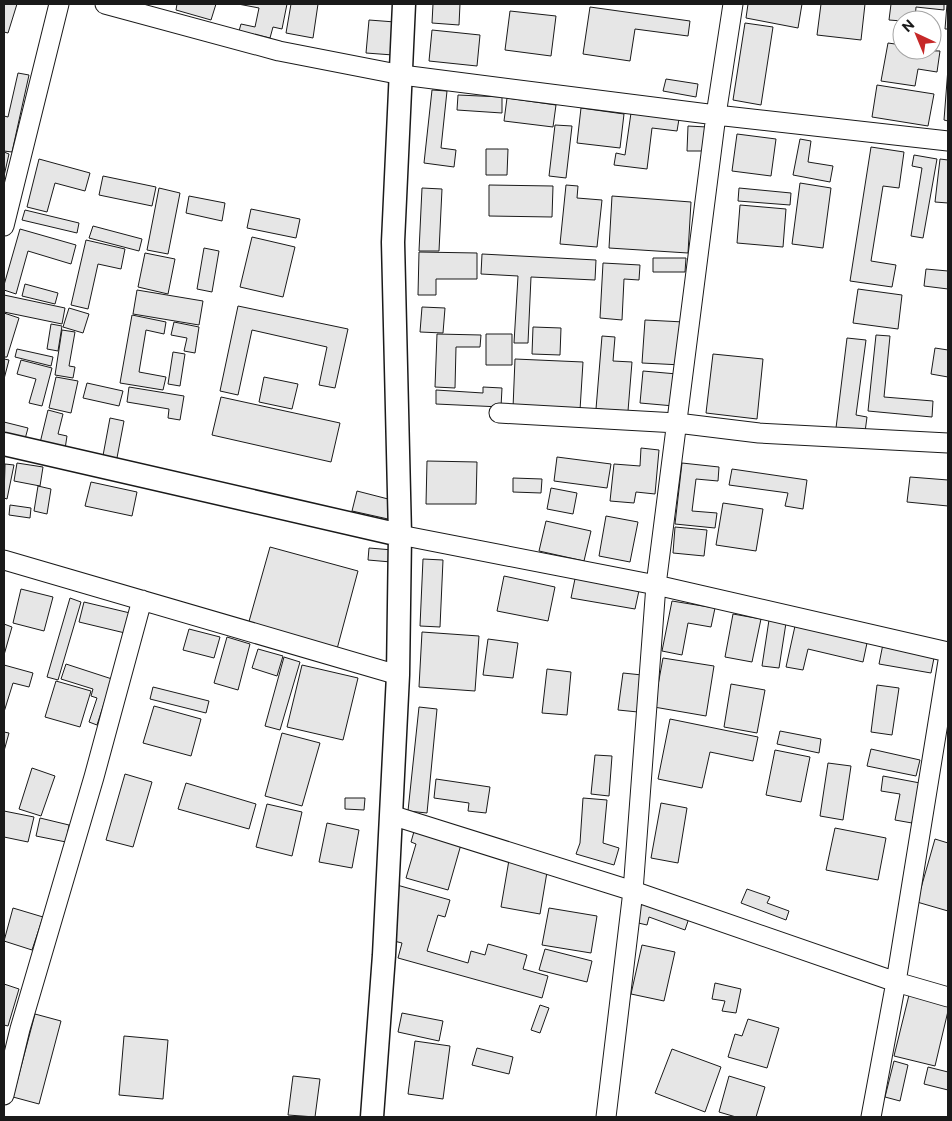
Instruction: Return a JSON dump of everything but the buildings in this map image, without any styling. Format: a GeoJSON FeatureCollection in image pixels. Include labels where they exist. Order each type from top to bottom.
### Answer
{"type":"FeatureCollection","features":[{"type":"Feature","properties":{"kind":"street"},"geometry":{"type":"LineString","coordinates":[[4,226],[58,4]]}},
{"type":"Feature","properties":{"kind":"street"},"geometry":{"type":"LineString","coordinates":[[105,4],[278,51],[402,75],[716,115],[948,141]]}},
{"type":"Feature","properties":{"kind":"street"},"geometry":{"type":"LineString","coordinates":[[372,1117],[384,955],[398,674],[400,535],[393,242],[404,4]]}},
{"type":"Feature","properties":{"kind":"street"},"geometry":{"type":"LineString","coordinates":[[606,1117],[633,892],[656,585],[716,115],[733,4]]}},
{"type":"Feature","properties":{"kind":"street"},"geometry":{"type":"LineString","coordinates":[[499,413],[677,423],[758,433],[948,443]]}},
{"type":"Feature","properties":{"kind":"street"},"geometry":{"type":"LineString","coordinates":[[4,444],[400,535],[656,585],[948,652]]}},
{"type":"Feature","properties":{"kind":"street"},"geometry":{"type":"LineString","coordinates":[[4,560],[398,674]]}},
{"type":"Feature","properties":{"kind":"street"},"geometry":{"type":"LineString","coordinates":[[4,1095],[20,1029],[94,777],[142,600]]}},
{"type":"Feature","properties":{"kind":"street"},"geometry":{"type":"LineString","coordinates":[[871,1117],[896,982],[948,661]]}},
{"type":"Feature","properties":{"kind":"street"},"geometry":{"type":"LineString","coordinates":[[391,815],[633,892],[948,998]]}}]}
